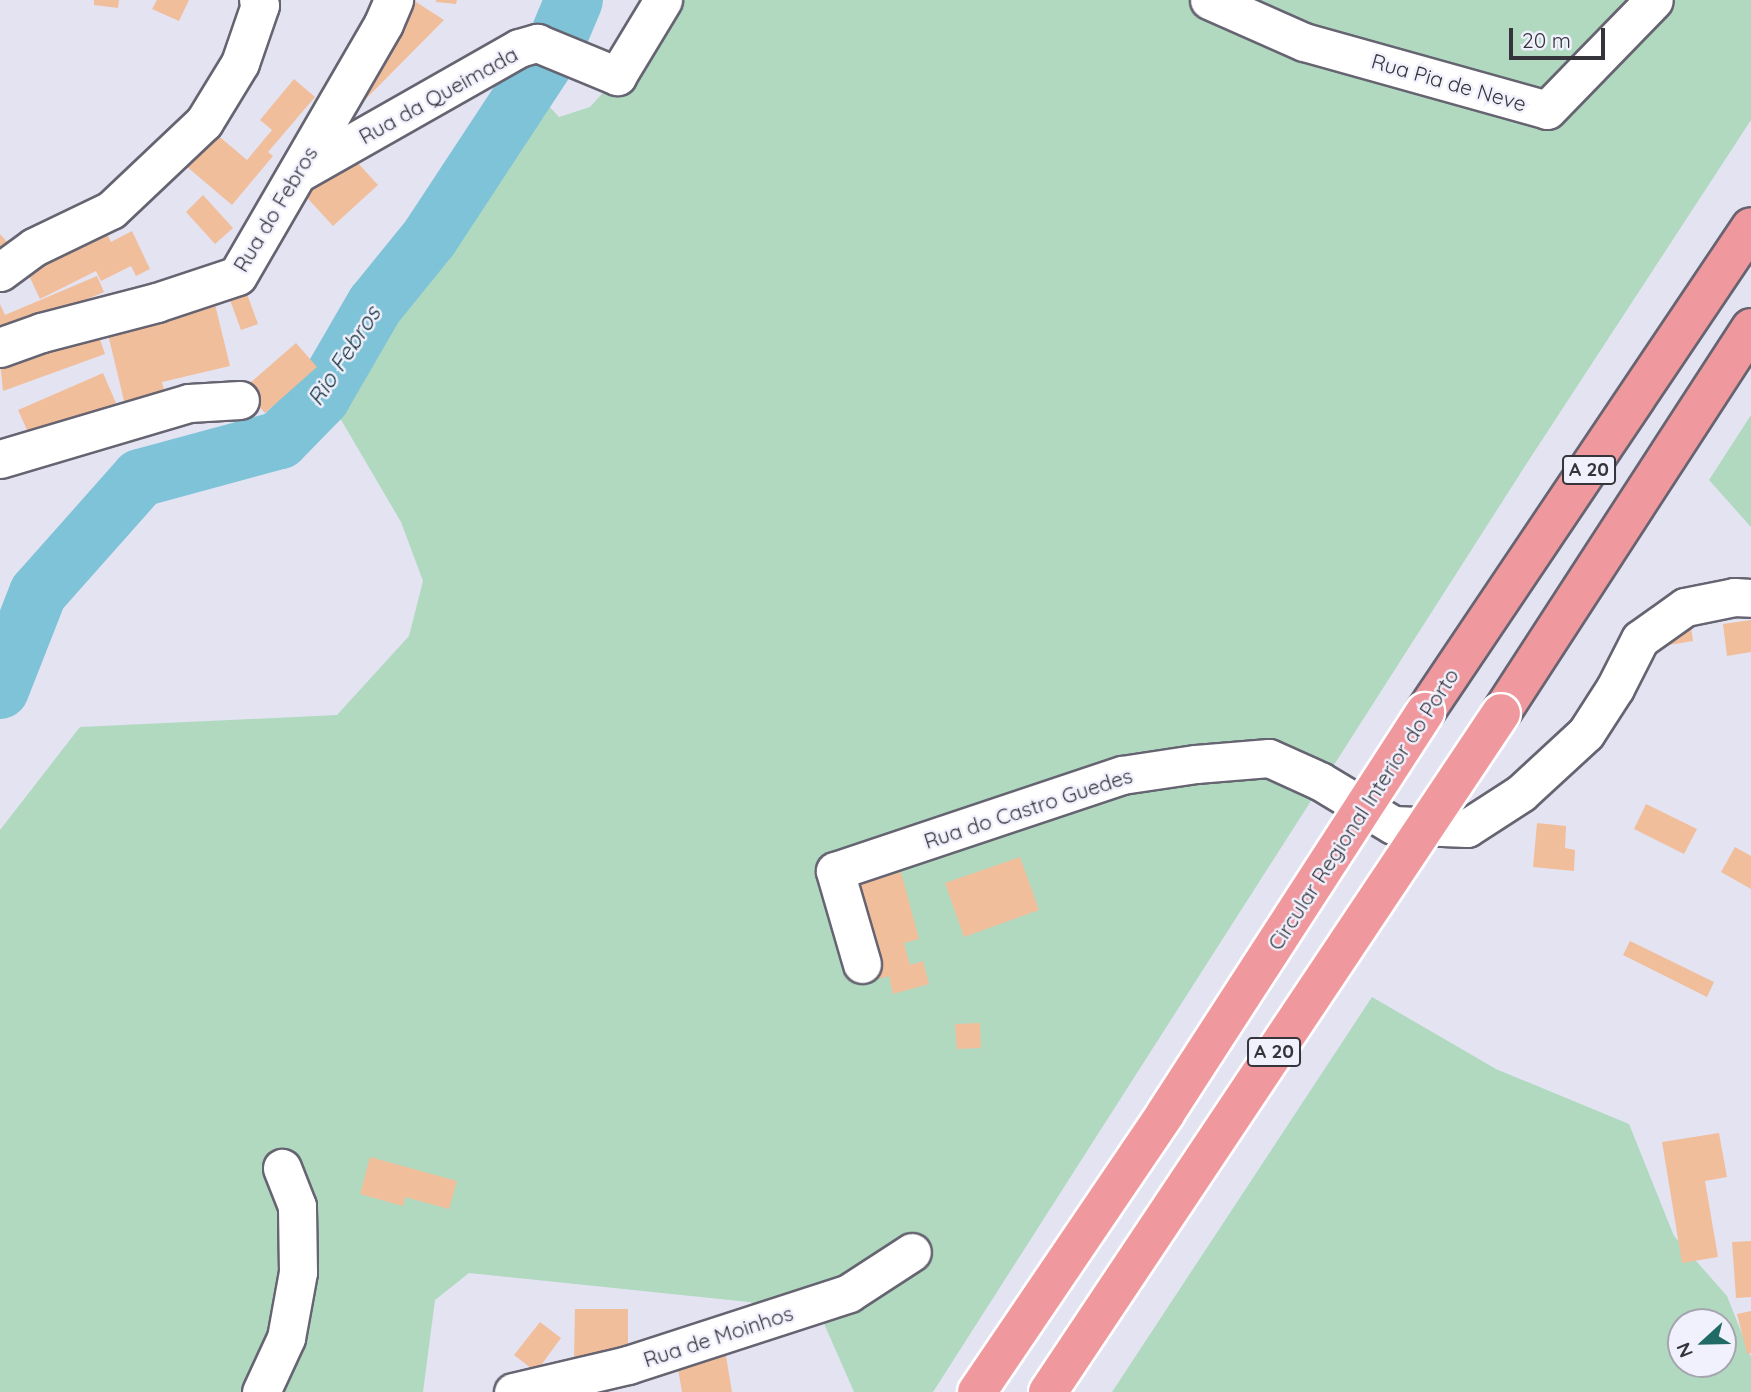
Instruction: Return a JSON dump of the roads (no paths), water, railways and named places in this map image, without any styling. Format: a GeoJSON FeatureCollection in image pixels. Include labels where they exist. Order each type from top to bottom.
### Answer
{"type":"FeatureCollection","features":[{"type":"Feature","properties":{"kind":"highway","name":"Circular Regional Interior do Porto"},"geometry":{"type":"LineString","coordinates":[[977,1392],[1165,1114],[1425,712],[1751,227]]}},
{"type":"Feature","properties":{"kind":"highway","name":"A 20"},"geometry":{"type":"LineString","coordinates":[[1048,1392],[1501,713],[1751,328]]}},
{"type":"Feature","properties":{"kind":"street"},"geometry":{"type":"LineString","coordinates":[[0,272],[34,247],[111,210],[204,122],[240,63],[260,5],[258,0]]}},
{"type":"Feature","properties":{"kind":"street","name":"Rua do Febros"},"geometry":{"type":"LineString","coordinates":[[0,348],[42,333],[157,303],[239,276],[384,24],[394,0]]}},
{"type":"Feature","properties":{"kind":"street","name":"Rua da Queimada"},"geometry":{"type":"LineString","coordinates":[[297,174],[519,48],[537,43],[617,75],[663,0]]}},
{"type":"Feature","properties":{"kind":"street","name":"Rua Pia de Neve"},"geometry":{"type":"LineString","coordinates":[[1209,0],[1304,42],[1546,110],[1654,0]]}},
{"type":"Feature","properties":{"kind":"street"},"geometry":{"type":"LineString","coordinates":[[0,459],[189,402],[240,400]]}},
{"type":"Feature","properties":{"kind":"street","name":"Rua do Castro Guedes"},"geometry":{"type":"LineString","coordinates":[[862,964],[835,870],[1122,775],[1196,764],[1269,758],[1320,781],[1393,825],[1467,828],[1521,793],[1586,733],[1615,688],[1640,639],[1685,607],[1734,597],[1751,598]]}},
{"type":"Feature","properties":{"kind":"street"},"geometry":{"type":"LineString","coordinates":[[261,1392],[286,1338],[298,1272],[297,1206],[282,1168]]}},
{"type":"Feature","properties":{"kind":"street","name":"Rua de Moinhos"},"geometry":{"type":"LineString","coordinates":[[513,1392],[628,1364],[849,1293],[912,1252]]}},
{"type":"Feature","properties":{"kind":"waterway","name":"Rio Febros"},"geometry":{"type":"LineString","coordinates":[[0,690],[38,593],[140,478],[280,440],[321,398],[375,305],[430,237],[553,50],[574,0]]}}]}
